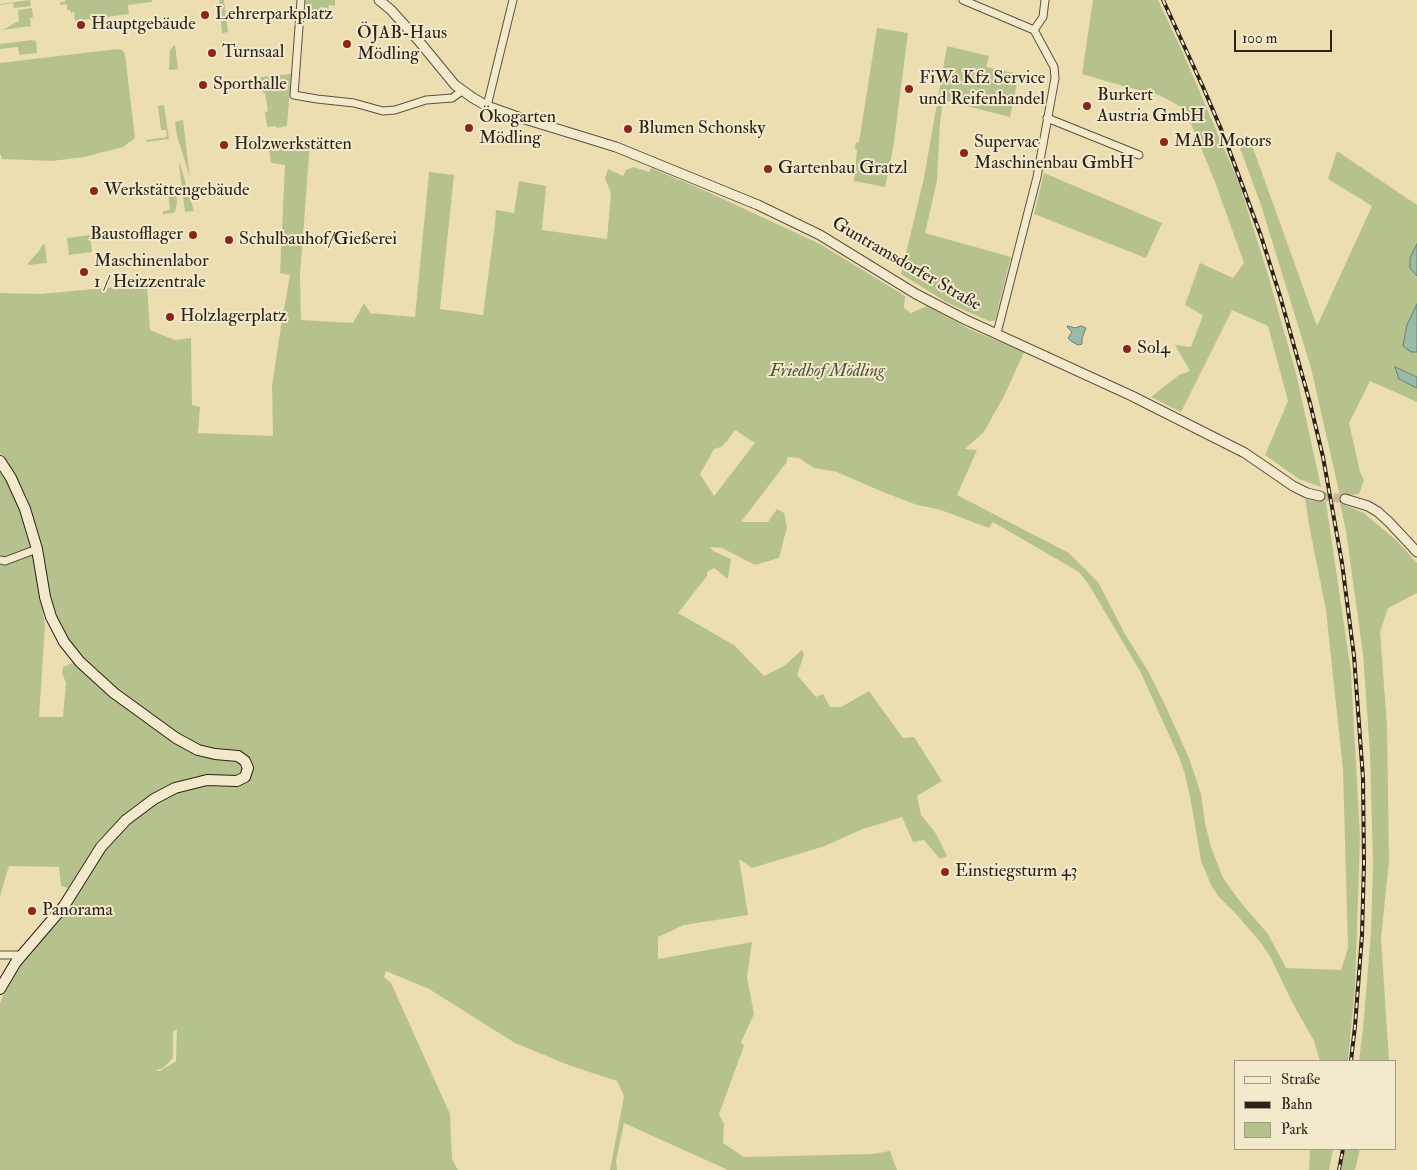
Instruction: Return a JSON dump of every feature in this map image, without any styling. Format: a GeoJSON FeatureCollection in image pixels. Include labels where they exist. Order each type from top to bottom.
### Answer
{"type":"FeatureCollection","features":[{"type":"Feature","properties":{"kind":"main road"},"geometry":{"type":"LineString","coordinates":[[0,461],[11,478],[22,502],[37,549],[45,597],[51,617],[64,642],[80,662],[114,693],[176,738],[198,750],[238,756],[247,764],[248,771],[245,777],[236,781],[207,780],[175,788],[134,812],[101,847],[64,906],[21,955],[11,968],[0,989]]}},
{"type":"Feature","properties":{"kind":"street"},"geometry":{"type":"LineString","coordinates":[[301,0],[294,95],[354,103],[383,111],[395,110],[426,100],[452,98],[462,91]]}},
{"type":"Feature","properties":{"kind":"street","name":"Guntramsdorfer Straße"},"geometry":{"type":"LineString","coordinates":[[379,0],[391,10],[462,91],[487,106],[616,147],[758,205],[820,235],[916,294],[964,319],[1179,419],[1245,452],[1293,486],[1307,493],[1320,496]]}},
{"type":"Feature","properties":{"kind":"street"},"geometry":{"type":"LineString","coordinates":[[487,106],[513,0]]}},
{"type":"Feature","properties":{"kind":"street"},"geometry":{"type":"LineString","coordinates":[[963,0],[978,3],[1034,30],[1054,67],[1054,78],[1037,177],[997,333]]}},
{"type":"Feature","properties":{"kind":"street"},"geometry":{"type":"LineString","coordinates":[[1034,30],[1043,17],[1045,0]]}},
{"type":"Feature","properties":{"kind":"street"},"geometry":{"type":"LineString","coordinates":[[1047,118],[1139,155]]}},
{"type":"Feature","properties":{"kind":"street"},"geometry":{"type":"LineString","coordinates":[[1345,499],[1368,506],[1378,512],[1417,552]]}},
{"type":"Feature","properties":{"kind":"street"},"geometry":{"type":"LineString","coordinates":[[0,560],[5,561],[37,549]]}},
{"type":"Feature","properties":{"kind":"street"},"geometry":{"type":"LineString","coordinates":[[0,955],[21,955]]}},
{"type":"Feature","properties":{"kind":"green space"},"geometry":{"type":"Polygon","coordinates":[[[30,0],[31,6],[14,8],[13,3],[0,5],[0,4],[30,0]]]}},
{"type":"Feature","properties":{"kind":"green space"},"geometry":{"type":"Polygon","coordinates":[[[65,0],[152,0],[152,2],[128,5],[129,14],[75,21],[74,12],[71,13],[70,10],[67,10],[67,4],[60,5],[60,2],[65,2],[65,0]]]}},
{"type":"Feature","properties":{"kind":"green space"},"geometry":{"type":"Polygon","coordinates":[[[219,0],[224,0],[228,32],[222,33],[219,0]]]}},
{"type":"Feature","properties":{"kind":"green space"},"geometry":{"type":"Polygon","coordinates":[[[306,0],[335,0],[335,6],[329,5],[328,15],[310,14],[311,5],[305,4],[306,0]]]}},
{"type":"Feature","properties":{"kind":"green space"},"geometry":{"type":"Polygon","coordinates":[[[1093,0],[1158,0],[1183,53],[1239,183],[1296,373],[1321,487],[1299,479],[1265,455],[1288,401],[1268,326],[1232,310],[1181,412],[1151,397],[1179,375],[1190,371],[1175,345],[1191,347],[1203,315],[1185,305],[1200,263],[1233,278],[1244,263],[1215,182],[1185,109],[1159,95],[1082,74],[1093,0]]]}},
{"type":"Feature","properties":{"kind":"green space"},"geometry":{"type":"Polygon","coordinates":[[[32,8],[31,26],[2,30],[19,21],[18,10],[32,8]]]}},
{"type":"Feature","properties":{"kind":"green space"},"geometry":{"type":"Polygon","coordinates":[[[877,28],[908,33],[893,149],[885,187],[854,181],[857,151],[855,148],[856,143],[859,142],[877,28]]]}},
{"type":"Feature","properties":{"kind":"green space"},"geometry":{"type":"Polygon","coordinates":[[[36,41],[37,53],[19,55],[18,47],[0,49],[0,44],[36,41]]]}},
{"type":"Feature","properties":{"kind":"green space"},"geometry":{"type":"Polygon","coordinates":[[[175,45],[178,69],[169,70],[170,50],[175,45]]]}},
{"type":"Feature","properties":{"kind":"green space"},"geometry":{"type":"Polygon","coordinates":[[[947,46],[989,56],[986,67],[1019,74],[1010,117],[943,100],[937,181],[925,233],[1011,257],[995,320],[993,321],[946,302],[901,274],[924,178],[947,46]]]}},
{"type":"Feature","properties":{"kind":"green space"},"geometry":{"type":"Polygon","coordinates":[[[122,50],[125,54],[135,138],[123,147],[84,157],[52,161],[2,159],[0,153],[0,63],[122,50]]]}},
{"type":"Feature","properties":{"kind":"green space"},"geometry":{"type":"Polygon","coordinates":[[[291,74],[287,126],[267,127],[265,112],[268,111],[260,77],[291,74]]]}},
{"type":"Feature","properties":{"kind":"green space"},"geometry":{"type":"Polygon","coordinates":[[[164,105],[169,139],[147,142],[146,140],[167,137],[166,130],[161,130],[158,106],[164,105]]]}},
{"type":"Feature","properties":{"kind":"green space"},"geometry":{"type":"Polygon","coordinates":[[[183,120],[190,178],[177,136],[175,122],[183,120]]]}},
{"type":"Feature","properties":{"kind":"green space"},"geometry":{"type":"Polygon","coordinates":[[[1248,134],[1317,326],[1372,206],[1328,179],[1337,151],[1417,205],[1417,244],[1410,258],[1410,268],[1417,276],[1417,304],[1407,325],[1411,351],[1417,352],[1417,377],[1396,368],[1399,379],[1417,388],[1417,402],[1370,381],[1349,423],[1360,472],[1364,480],[1359,494],[1340,496],[1311,368],[1261,205],[1237,140],[1248,134]]]}},
{"type":"Feature","properties":{"kind":"green space","name":"Friedhof Mödling"},"geometry":{"type":"Polygon","coordinates":[[[310,142],[300,275],[301,320],[353,323],[364,303],[370,313],[415,317],[429,172],[454,175],[440,309],[483,315],[496,210],[514,213],[519,181],[546,186],[542,230],[607,239],[611,193],[605,178],[608,169],[623,176],[626,170],[634,167],[649,172],[651,168],[820,244],[905,296],[904,308],[911,313],[927,306],[969,329],[1024,352],[1005,394],[984,432],[965,449],[977,450],[957,495],[1069,553],[1098,582],[1125,634],[1148,671],[1189,758],[1201,794],[1211,847],[1223,878],[1268,934],[1286,968],[1341,970],[1348,948],[1343,770],[1326,610],[1305,498],[1326,502],[1351,672],[1360,838],[1355,988],[1348,1060],[1320,1060],[1314,1041],[1291,1000],[1271,958],[1261,943],[1219,897],[1211,885],[1201,861],[1190,796],[1179,757],[1140,671],[1089,585],[1079,572],[993,522],[989,528],[938,509],[917,505],[837,472],[814,468],[799,458],[788,457],[786,463],[741,522],[768,522],[777,509],[784,513],[787,527],[779,558],[755,565],[722,548],[710,547],[713,551],[731,559],[728,579],[714,568],[707,572],[707,576],[678,613],[734,645],[764,676],[784,666],[802,650],[804,655],[797,675],[816,697],[823,694],[830,707],[841,707],[869,691],[903,738],[914,737],[942,781],[917,796],[921,815],[935,832],[947,856],[940,859],[924,840],[913,842],[902,817],[860,830],[825,846],[752,868],[739,859],[748,915],[684,925],[658,937],[658,959],[752,942],[747,977],[754,1014],[741,1042],[744,1046],[719,1114],[724,1124],[723,1143],[744,1157],[872,1154],[890,1151],[897,1170],[728,1170],[624,1123],[616,1161],[617,1170],[610,1170],[624,1096],[617,1081],[571,1066],[515,1043],[429,989],[386,971],[384,977],[391,983],[450,1114],[452,1159],[458,1170],[0,1170],[0,1003],[12,972],[90,871],[117,832],[160,800],[192,785],[232,784],[252,766],[185,741],[111,685],[81,658],[67,641],[48,595],[44,554],[27,497],[0,453],[0,293],[41,294],[147,284],[150,330],[175,340],[191,338],[192,405],[200,407],[198,433],[273,436],[272,386],[290,275],[280,273],[285,165],[271,163],[269,148],[286,146],[287,144],[310,142]],[[735,430],[721,447],[714,449],[700,474],[714,496],[755,443],[735,430]],[[177,1029],[173,1032],[173,1058],[163,1068],[155,1071],[160,1071],[176,1061],[177,1029]]]}},
{"type":"Feature","properties":{"kind":"green space"},"geometry":{"type":"Polygon","coordinates":[[[180,164],[194,211],[185,212],[180,164]]]}},
{"type":"Feature","properties":{"kind":"green space"},"geometry":{"type":"Polygon","coordinates":[[[1044,173],[1162,223],[1146,258],[1034,214],[1044,173]]]}},
{"type":"Feature","properties":{"kind":"green space"},"geometry":{"type":"Polygon","coordinates":[[[168,189],[176,189],[177,203],[175,212],[163,214],[163,211],[170,210],[168,189]]]}},
{"type":"Feature","properties":{"kind":"green space"},"geometry":{"type":"Polygon","coordinates":[[[90,235],[92,252],[69,255],[67,238],[90,235]]]}},
{"type":"Feature","properties":{"kind":"green space"},"geometry":{"type":"Polygon","coordinates":[[[43,244],[45,245],[47,263],[28,265],[28,263],[43,244]]]}},
{"type":"Feature","properties":{"kind":"green space"},"geometry":{"type":"Polygon","coordinates":[[[0,467],[11,485],[25,521],[34,556],[45,625],[39,717],[63,717],[66,683],[62,673],[63,667],[75,662],[157,729],[231,758],[242,766],[242,771],[237,775],[190,780],[166,787],[138,803],[124,814],[96,843],[68,888],[61,886],[59,867],[9,866],[0,896],[0,467]]]}},
{"type":"Feature","properties":{"kind":"green space"},"geometry":{"type":"Polygon","coordinates":[[[1340,503],[1364,513],[1397,541],[1417,563],[1417,593],[1388,608],[1380,632],[1387,725],[1389,861],[1381,938],[1389,1060],[1359,1060],[1371,932],[1373,862],[1370,753],[1363,654],[1346,531],[1340,503]]]}},
{"type":"Feature","properties":{"kind":"green space"},"geometry":{"type":"Polygon","coordinates":[[[1310,1150],[1333,1150],[1329,1170],[1309,1170],[1310,1150]]]}},
{"type":"Feature","properties":{"kind":"green space"},"geometry":{"type":"Polygon","coordinates":[[[1345,1150],[1360,1150],[1355,1170],[1341,1170],[1345,1150]]]}},
{"type":"Feature","properties":{"kind":"shaded area"},"geometry":{"type":"Polygon","coordinates":[[[1417,244],[1417,276],[1410,268],[1410,258],[1417,244]]]}},
{"type":"Feature","properties":{"kind":"shaded area"},"geometry":{"type":"Polygon","coordinates":[[[1417,304],[1417,352],[1411,352],[1403,346],[1407,325],[1417,304]]]}},
{"type":"Feature","properties":{"kind":"shaded area"},"geometry":{"type":"Polygon","coordinates":[[[1068,326],[1086,328],[1082,344],[1076,344],[1068,338],[1072,332],[1068,326]]]}},
{"type":"Feature","properties":{"kind":"shaded area"},"geometry":{"type":"Polygon","coordinates":[[[1395,367],[1417,377],[1417,388],[1399,379],[1395,367]]]}},
{"type":"Feature","properties":{"kind":"tunnel"},"geometry":{"type":"LineString","coordinates":[[1320,496],[1345,499]]}},
{"type":"Feature","properties":{"kind":"railway"},"geometry":{"type":"LineString","coordinates":[[1163,0],[1224,136],[1261,236],[1310,403],[1323,457],[1342,563],[1354,656],[1363,778],[1364,863],[1362,935],[1351,1060]]}},
{"type":"Feature","properties":{"kind":"railway"},"geometry":{"type":"LineString","coordinates":[[1339,1170],[1343,1150]]}},
{"type":"Feature","properties":{"kind":"place","name":"Lehrerparkplatz"},"geometry":{"type":"Point","coordinates":[205,15]}},
{"type":"Feature","properties":{"kind":"place","name":"Hauptgebäude"},"geometry":{"type":"Point","coordinates":[81,25]}},
{"type":"Feature","properties":{"kind":"place","name":"ÖJAB-Haus Mödling"},"geometry":{"type":"Point","coordinates":[347,44]}},
{"type":"Feature","properties":{"kind":"place","name":"Turnsaal"},"geometry":{"type":"Point","coordinates":[212,53]}},
{"type":"Feature","properties":{"kind":"place","name":"Sporthalle"},"geometry":{"type":"Point","coordinates":[203,85]}},
{"type":"Feature","properties":{"kind":"place","name":"FiWa Kfz Service und Reifenhandel"},"geometry":{"type":"Point","coordinates":[909,89]}},
{"type":"Feature","properties":{"kind":"place","name":"Burkert Austria GmbH"},"geometry":{"type":"Point","coordinates":[1087,106]}},
{"type":"Feature","properties":{"kind":"place","name":"Ökogarten Mödling"},"geometry":{"type":"Point","coordinates":[469,128]}},
{"type":"Feature","properties":{"kind":"place","name":"Blumen Schonsky"},"geometry":{"type":"Point","coordinates":[628,129]}},
{"type":"Feature","properties":{"kind":"place","name":"MAB Motors"},"geometry":{"type":"Point","coordinates":[1164,142]}},
{"type":"Feature","properties":{"kind":"place","name":"Holzwerkstätten"},"geometry":{"type":"Point","coordinates":[224,145]}},
{"type":"Feature","properties":{"kind":"place","name":"Supervac Maschinenbau GmbH"},"geometry":{"type":"Point","coordinates":[964,153]}},
{"type":"Feature","properties":{"kind":"place","name":"Gartenbau Gratzl"},"geometry":{"type":"Point","coordinates":[768,169]}},
{"type":"Feature","properties":{"kind":"place","name":"Werkstättengebäude"},"geometry":{"type":"Point","coordinates":[94,191]}},
{"type":"Feature","properties":{"kind":"place","name":"Baustofflager"},"geometry":{"type":"Point","coordinates":[193,235]}},
{"type":"Feature","properties":{"kind":"place","name":"Schulbauhof/Gießerei"},"geometry":{"type":"Point","coordinates":[229,240]}},
{"type":"Feature","properties":{"kind":"place","name":"Maschinenlabor 1 / Heizzentrale"},"geometry":{"type":"Point","coordinates":[84,272]}},
{"type":"Feature","properties":{"kind":"place","name":"Holzlagerplatz"},"geometry":{"type":"Point","coordinates":[170,317]}},
{"type":"Feature","properties":{"kind":"place","name":"Sol4"},"geometry":{"type":"Point","coordinates":[1127,349]}},
{"type":"Feature","properties":{"kind":"place","name":"Einstiegsturm 43"},"geometry":{"type":"Point","coordinates":[945,872]}},
{"type":"Feature","properties":{"kind":"place","name":"Panorama"},"geometry":{"type":"Point","coordinates":[32,911]}}]}
